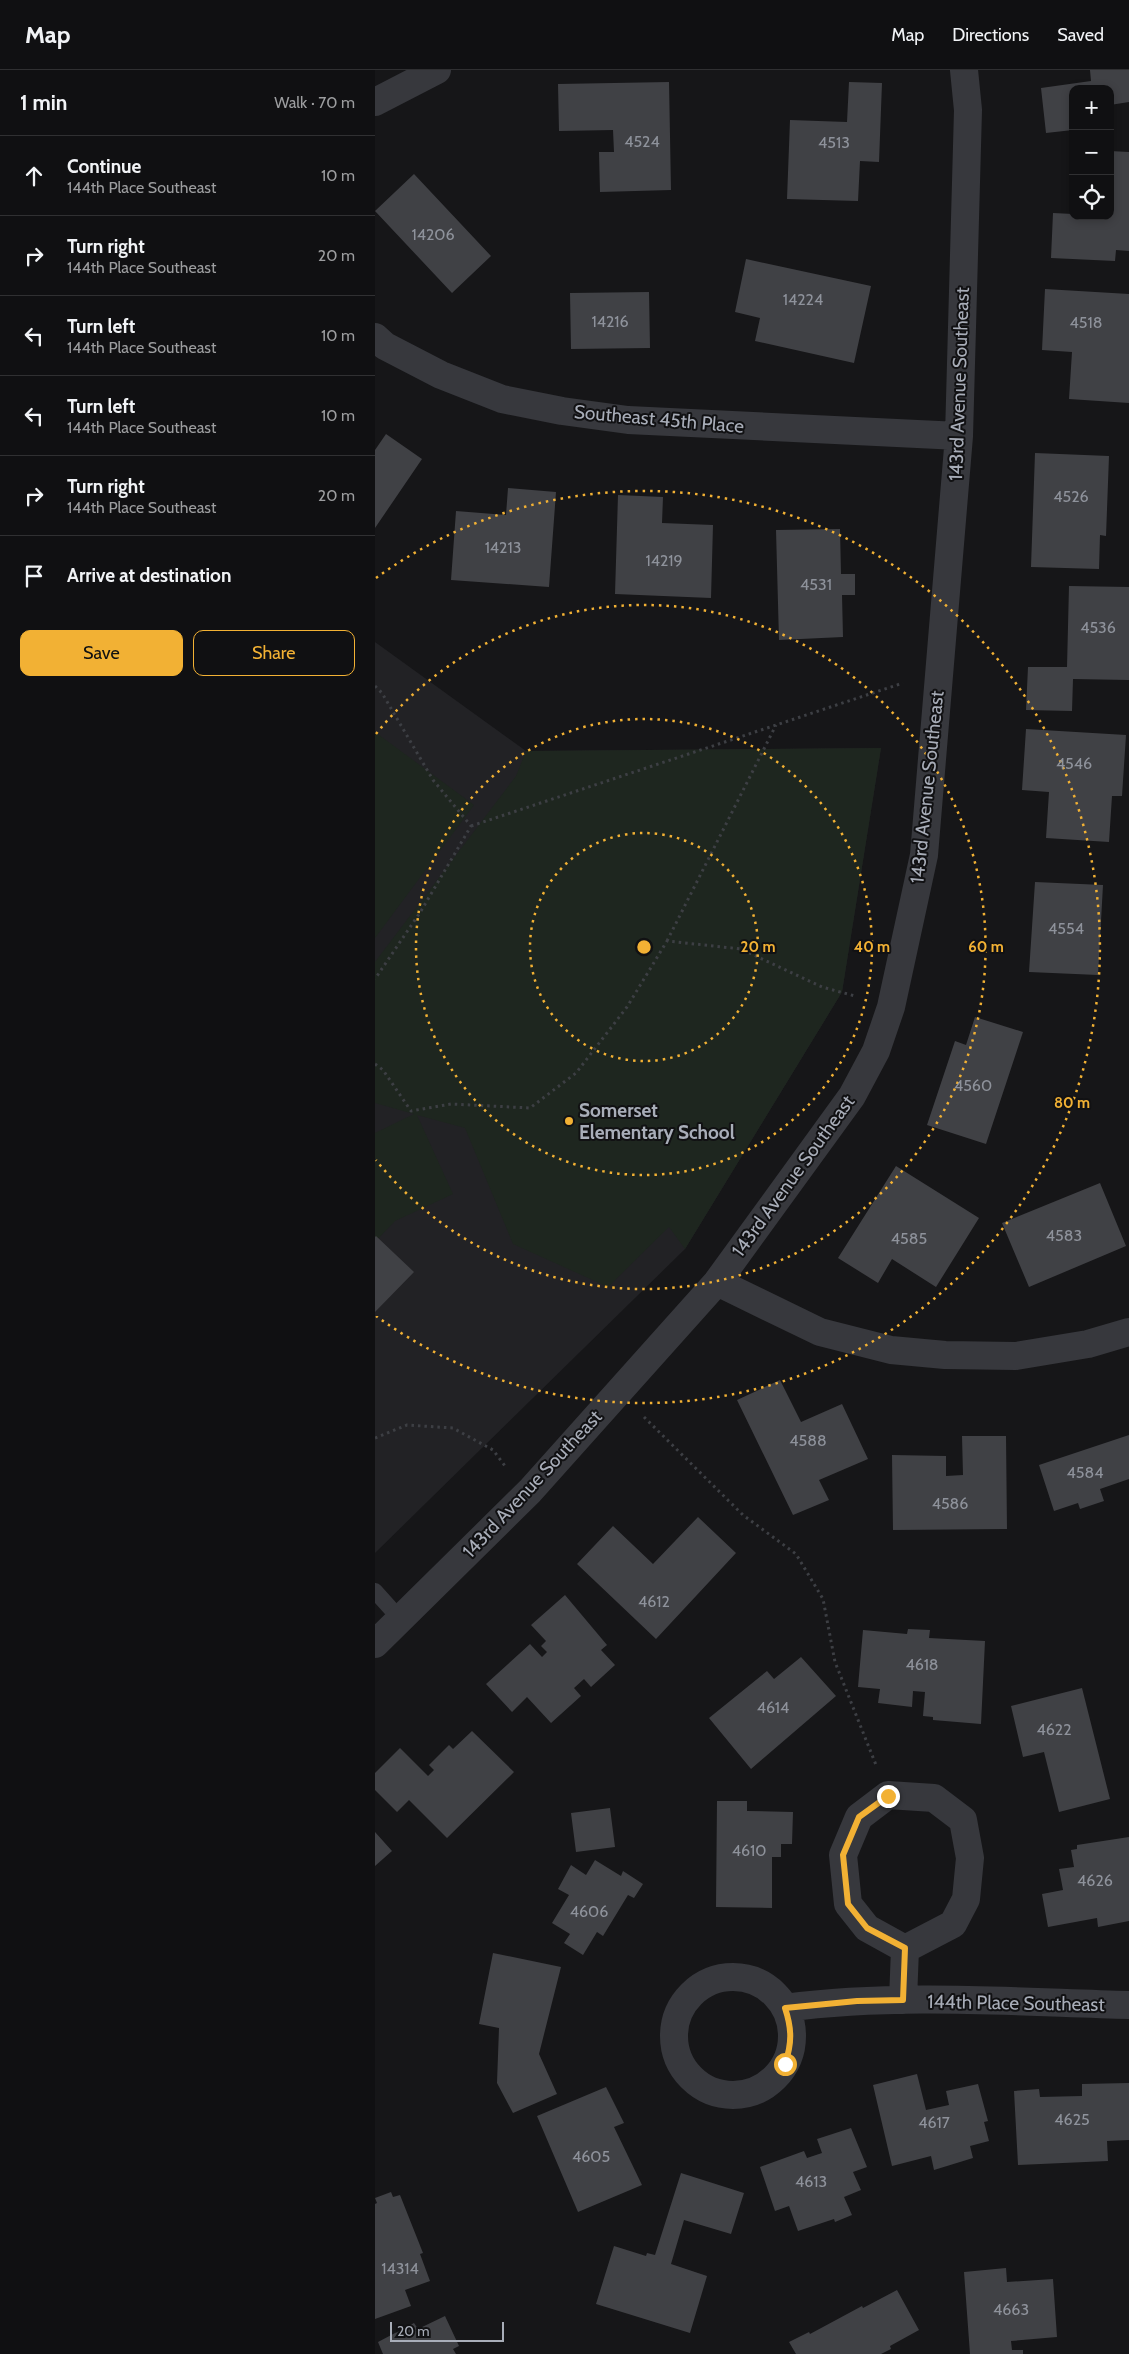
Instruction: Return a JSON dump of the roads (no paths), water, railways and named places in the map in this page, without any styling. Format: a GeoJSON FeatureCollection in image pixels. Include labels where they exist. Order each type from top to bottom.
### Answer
{"type":"FeatureCollection","features":[{"type":"Feature","properties":{"kind":"street"},"geometry":{"type":"LineString","coordinates":[[375,102],[437,70]]}},
{"type":"Feature","properties":{"kind":"street","name":"143rd Avenue Southeast"},"geometry":{"type":"LineString","coordinates":[[375,1644],[530,1491],[717,1282],[852,1096],[875,1051],[891,1006],[924,855],[959,436],[968,110],[964,70]]}},
{"type":"Feature","properties":{"kind":"street","name":"Southeast 45th Place"},"geometry":{"type":"LineString","coordinates":[[375,336],[385,346],[441,375],[502,399],[562,411],[628,420],[959,436]]}},
{"type":"Feature","properties":{"kind":"street"},"geometry":{"type":"LineString","coordinates":[[717,1282],[819,1332],[891,1350],[945,1355],[1016,1356],[1088,1344],[1129,1332]]}},
{"type":"Feature","properties":{"kind":"street"},"geometry":{"type":"LineString","coordinates":[[888,1796],[934,1798],[963,1820],[970,1858],[966,1899],[953,1924],[905,1948],[867,1928],[848,1904],[843,1855],[859,1817],[888,1796]]}},
{"type":"Feature","properties":{"kind":"street","name":"144th Place Southeast"},"geometry":{"type":"LineString","coordinates":[[903,2000],[905,1948]]}},
{"type":"Feature","properties":{"kind":"street"},"geometry":{"type":"LineString","coordinates":[[737,1977],[757,1981],[774,1992],[785,2008],[792,2026],[792,2045],[785,2064],[774,2079],[758,2089],[740,2095],[721,2094],[703,2087],[688,2075],[677,2057],[673,2038],[676,2018],[685,2000],[699,1987],[717,1978],[737,1977]]}},
{"type":"Feature","properties":{"kind":"street","name":"144th Place Southeast"},"geometry":{"type":"LineString","coordinates":[[785,2008],[857,2001],[903,2000],[1129,2005]]}},
{"type":"Feature","properties":{"kind":"lane"},"geometry":{"type":"LineString","coordinates":[[375,1591],[401,1620]]}},
{"type":"Feature","properties":{"kind":"place","name":"Somerset Elementary School"},"geometry":{"type":"Point","coordinates":[569,1121]}}]}
